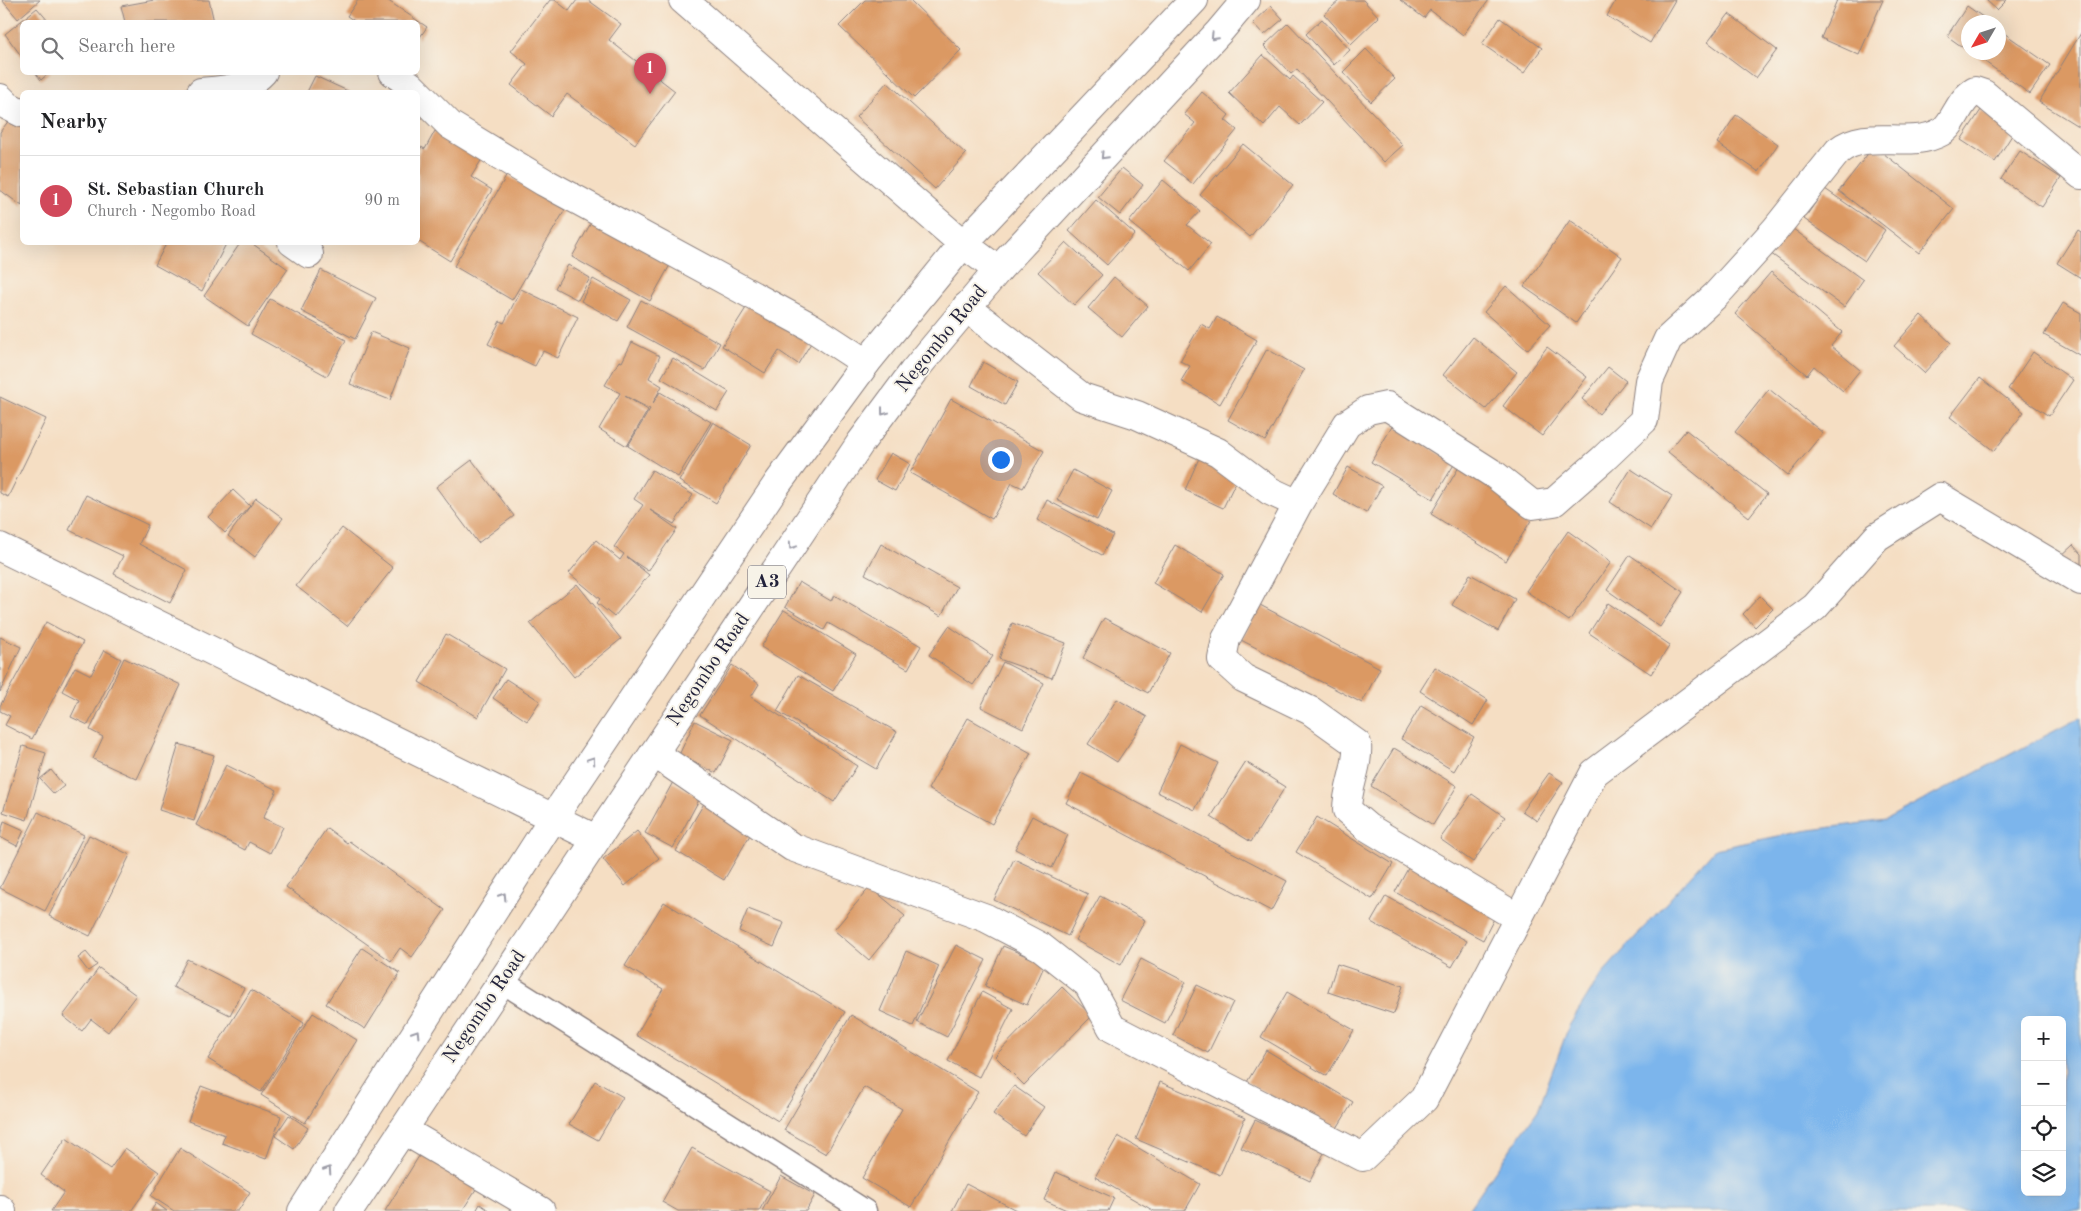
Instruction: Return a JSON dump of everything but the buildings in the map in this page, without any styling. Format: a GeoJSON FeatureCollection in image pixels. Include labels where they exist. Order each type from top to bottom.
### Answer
{"type":"FeatureCollection","features":[{"type":"Feature","properties":{"kind":"main road"},"geometry":{"type":"LineString","coordinates":[[683,0],[963,244],[998,270]]}},
{"type":"Feature","properties":{"kind":"main road","name":"A3"},"geometry":{"type":"LineString","coordinates":[[302,1211],[553,818],[778,484],[866,363],[963,244],[1194,0]]}},
{"type":"Feature","properties":{"kind":"main road","name":"Negombo Road"},"geometry":{"type":"LineString","coordinates":[[349,1211],[862,442],[913,372],[998,270],[1219,32],[1246,0]]}},
{"type":"Feature","properties":{"kind":"main road"},"geometry":{"type":"LineString","coordinates":[[220,90],[246,84],[259,75]]}},
{"type":"Feature","properties":{"kind":"main road"},"geometry":{"type":"LineString","coordinates":[[397,75],[415,90]]}},
{"type":"Feature","properties":{"kind":"main road"},"geometry":{"type":"LineString","coordinates":[[1518,918],[1367,826],[1346,810],[1346,793],[1358,760],[1358,744],[1311,711],[1243,678],[1222,660],[1226,639],[1298,504],[1348,424],[1368,410],[1387,406],[1495,475],[1533,505],[1554,502],[1604,459],[1644,420],[1649,381],[1668,339],[1716,295],[1775,230],[1838,151],[1849,142],[1921,138],[1943,131],[1967,95],[1975,91],[1984,94],[2081,175]]}},
{"type":"Feature","properties":{"kind":"main road"},"geometry":{"type":"LineString","coordinates":[[420,95],[450,125],[544,182],[812,327],[866,363]]}},
{"type":"Feature","properties":{"kind":"main road"},"geometry":{"type":"LineString","coordinates":[[0,98],[8,106],[20,111]]}},
{"type":"Feature","properties":{"kind":"main road"},"geometry":{"type":"LineString","coordinates":[[966,307],[1082,397],[1137,416],[1218,452],[1270,491],[1298,504]]}},
{"type":"Feature","properties":{"kind":"main road"},"geometry":{"type":"LineString","coordinates":[[654,753],[792,847],[986,918],[1042,947],[1088,984],[1112,1028],[1363,1157],[1424,1099],[1594,773],[1815,607],[1877,537],[1940,497],[2081,581]]}},
{"type":"Feature","properties":{"kind":"main road"},"geometry":{"type":"LineString","coordinates":[[0,547],[596,839]]}},
{"type":"Feature","properties":{"kind":"main road"},"geometry":{"type":"LineString","coordinates":[[403,1130],[541,1211]]}},
{"type":"Feature","properties":{"kind":"lane"},"geometry":{"type":"LineString","coordinates":[[501,982],[864,1211]]}},
{"type":"Feature","properties":{"kind":"water"},"geometry":{"type":"Polygon","coordinates":[[[2081,717],[2081,1211],[1467,1211],[1538,1110],[1569,1026],[1601,975],[1715,849],[1803,831],[1886,820],[2081,717]]]}},
{"type":"Feature","properties":{"kind":"place","name":"St. Sebastian Church"},"geometry":{"type":"Point","coordinates":[650,94]}}]}
